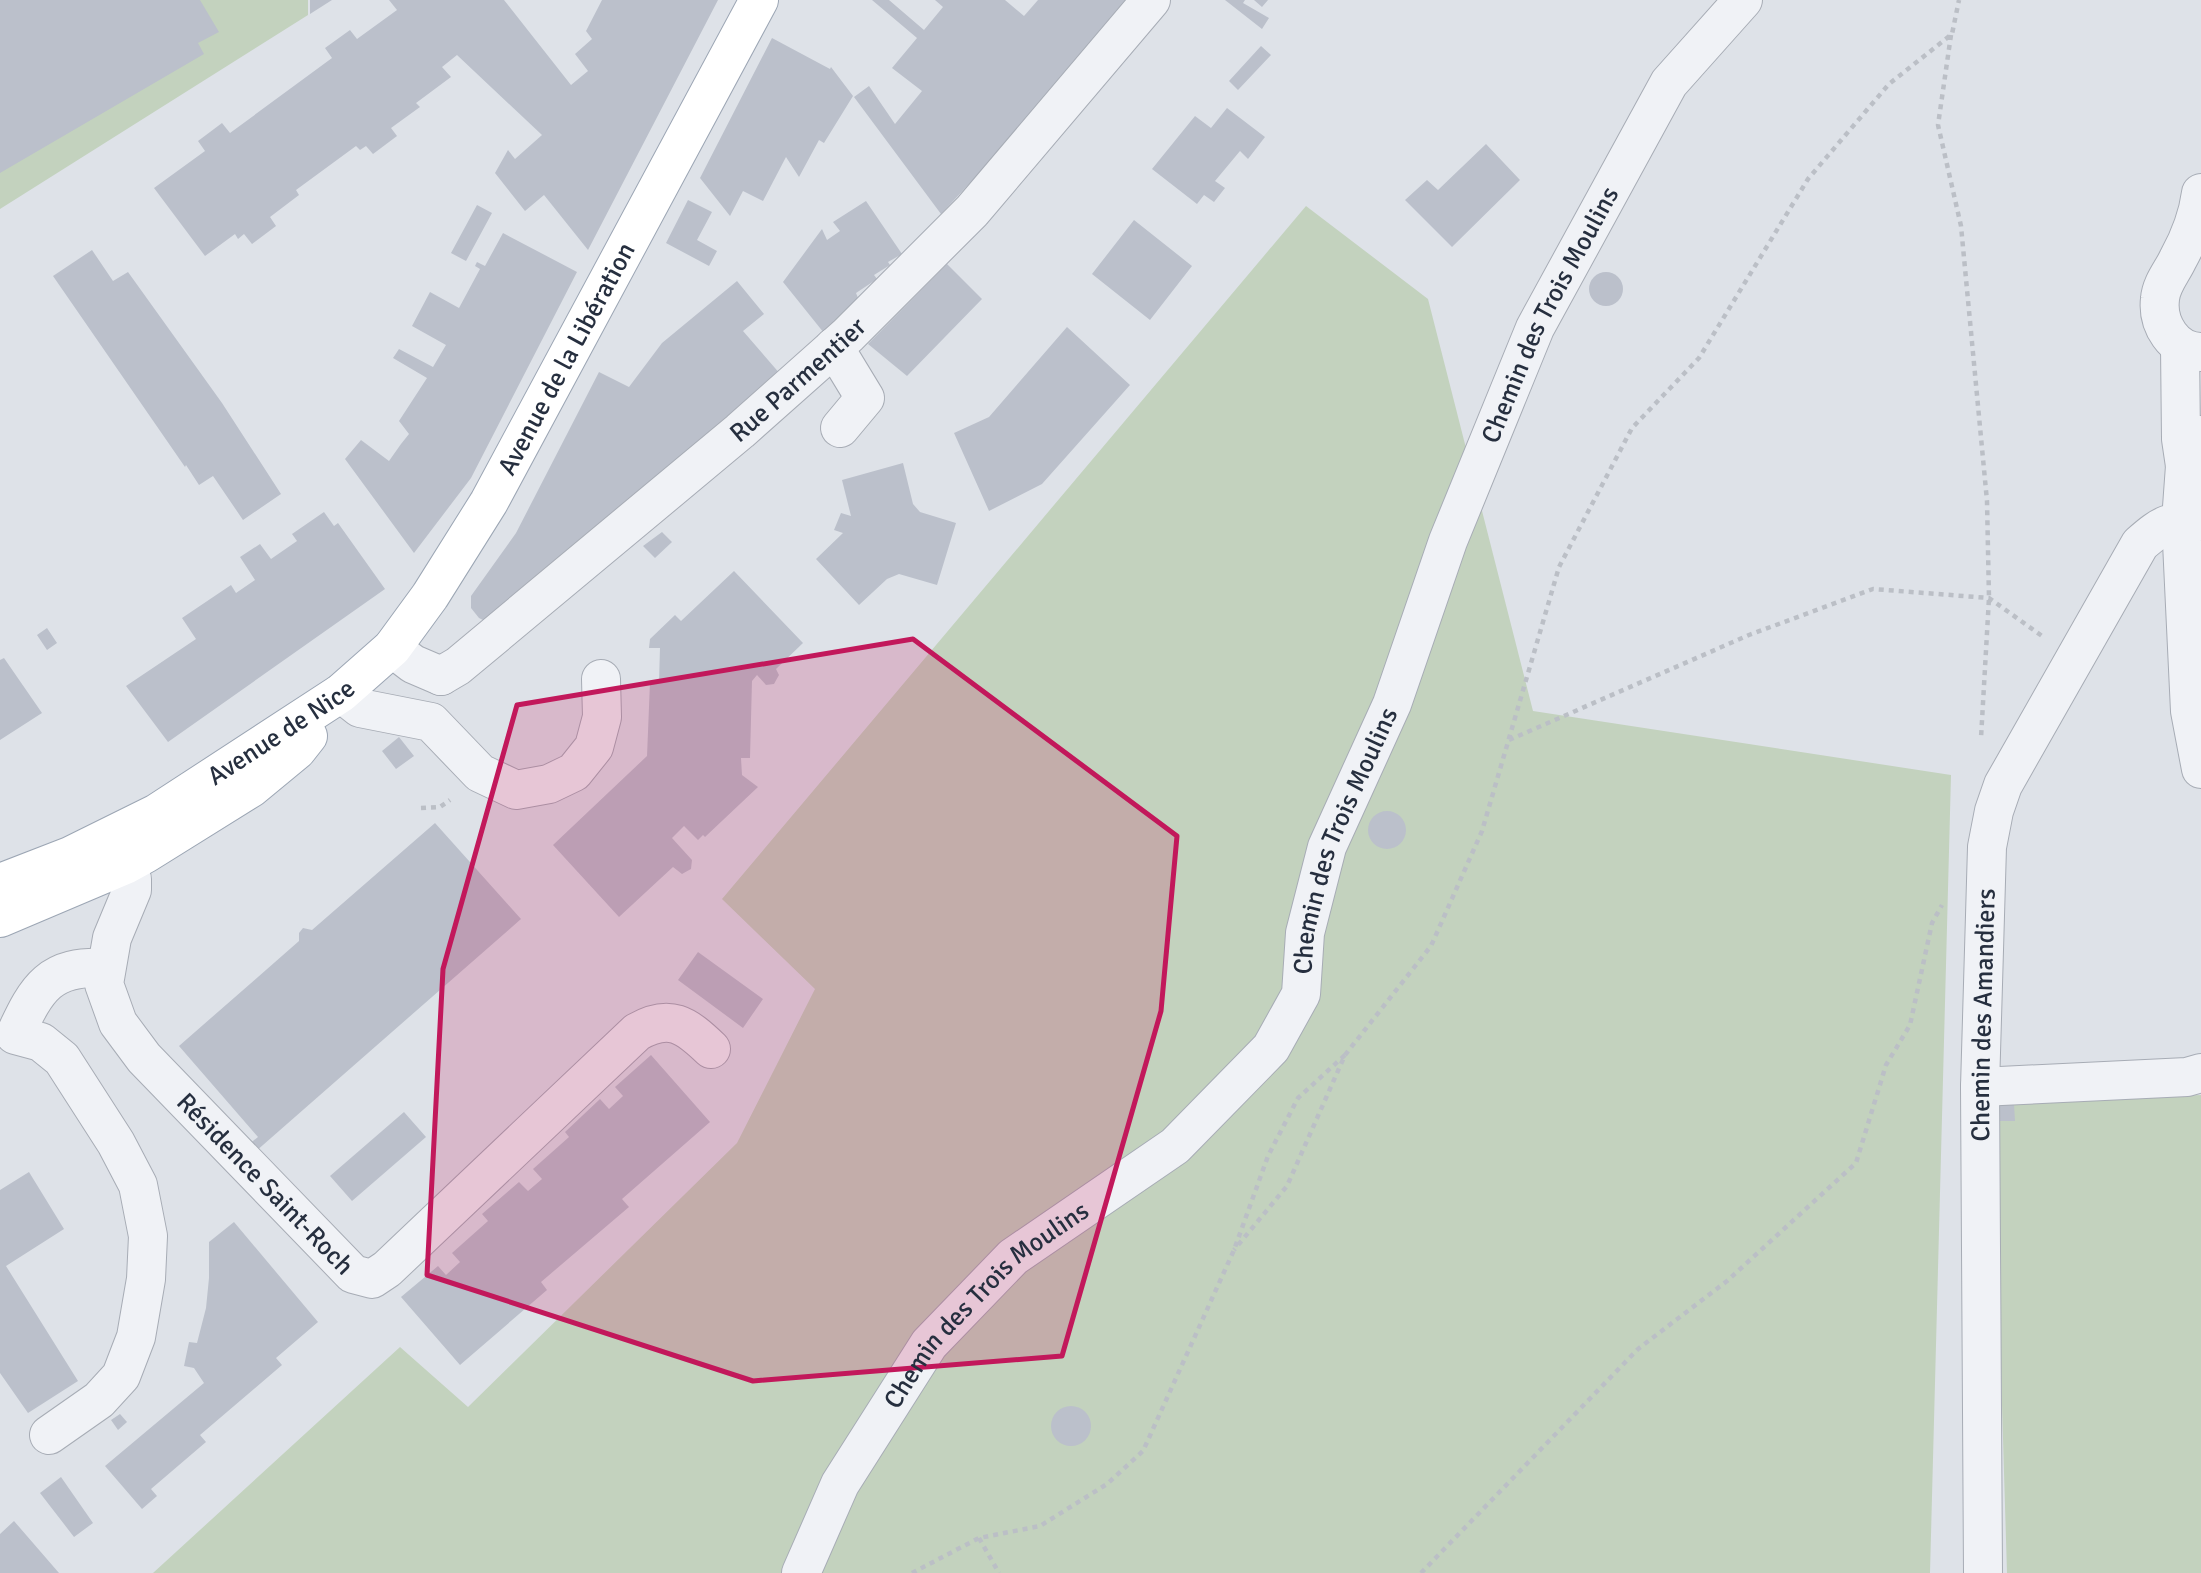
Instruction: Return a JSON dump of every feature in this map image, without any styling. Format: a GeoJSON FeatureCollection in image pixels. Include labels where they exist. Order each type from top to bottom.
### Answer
{"type":"FeatureCollection","features":[{"type":"Feature","properties":{"kind":"main road","name":"Avenue de la Libération"},"geometry":{"type":"LineString","coordinates":[[341,693],[392,648],[430,596],[489,502],[759,0]]}},
{"type":"Feature","properties":{"kind":"main road","name":"Avenue de Nice"},"geometry":{"type":"LineString","coordinates":[[0,918],[125,865],[251,788],[297,750],[341,693]]}},
{"type":"Feature","properties":{"kind":"main road","name":"Avenue de Nice"},"geometry":{"type":"LineString","coordinates":[[0,883],[70,856],[157,813],[341,693]]}},
{"type":"Feature","properties":{"kind":"street","name":"Rue Parmentier"},"geometry":{"type":"LineString","coordinates":[[441,676],[458,666],[740,431],[834,347],[972,211],[1152,0]]}},
{"type":"Feature","properties":{"kind":"street","name":"Chemin des Trois Moulins"},"geometry":{"type":"LineString","coordinates":[[801,1573],[841,1484],[929,1344],[1013,1256],[1175,1146],[1271,1048],[1301,994],[1305,933],[1326,847],[1392,704],[1448,541],[1535,328],[1669,83],[1743,0]]}},
{"type":"Feature","properties":{"kind":"street"},"geometry":{"type":"LineString","coordinates":[[2201,193],[2190,234],[2164,284],[2160,299],[2167,333],[2191,350],[2181,439],[2193,450],[2190,711],[2201,769]]}},
{"type":"Feature","properties":{"kind":"street"},"geometry":{"type":"LineString","coordinates":[[834,347],[878,399],[840,428]]}},
{"type":"Feature","properties":{"kind":"street","name":"Chemin des Amandiers"},"geometry":{"type":"LineString","coordinates":[[1983,1573],[1980,1087],[1987,847],[1994,811],[2003,785],[2140,544],[2160,526],[2191,521]]}},
{"type":"Feature","properties":{"kind":"street"},"geometry":{"type":"LineString","coordinates":[[392,648],[413,664],[441,676],[431,722]]}},
{"type":"Feature","properties":{"kind":"street"},"geometry":{"type":"LineString","coordinates":[[341,693],[360,708],[431,722],[480,773],[516,790],[550,784],[574,772],[594,747],[601,717],[601,680]]}},
{"type":"Feature","properties":{"kind":"street","name":"Résidence Saint-Roch"},"geometry":{"type":"LineString","coordinates":[[125,865],[132,878],[132,890],[112,938],[104,984],[118,1023],[144,1058],[354,1274],[372,1279],[387,1269],[637,1032],[654,1022],[677,1023],[692,1031],[711,1049]]}},
{"type":"Feature","properties":{"kind":"street"},"geometry":{"type":"LineString","coordinates":[[49,1436],[99,1400],[121,1376],[136,1337],[146,1279],[148,1236],[138,1185],[116,1143],[62,1059],[41,1042],[8,1035],[38,991],[62,972],[83,967],[106,968]]}},
{"type":"Feature","properties":{"kind":"street"},"geometry":{"type":"LineString","coordinates":[[1980,1087],[2188,1077],[2201,1073]]}},
{"type":"Feature","properties":{"kind":"path"},"geometry":{"type":"LineString","coordinates":[[1959,0],[1938,125],[1961,226],[1987,500],[1989,598],[1980,745]]}},
{"type":"Feature","properties":{"kind":"path"},"geometry":{"type":"LineString","coordinates":[[912,1573],[979,1538],[1040,1526],[1107,1484],[1143,1451],[1234,1250],[1268,1156],[1298,1098],[1345,1055],[1431,946],[1482,831],[1559,567],[1632,428],[1699,358],[1808,179],[1889,84],[1952,34]]}},
{"type":"Feature","properties":{"kind":"path"},"geometry":{"type":"LineString","coordinates":[[1508,740],[1749,635],[1873,589],[1989,598],[2074,658]]}},
{"type":"Feature","properties":{"kind":"path"},"geometry":{"type":"LineString","coordinates":[[421,808],[440,807],[455,797]]}},
{"type":"Feature","properties":{"kind":"path"},"geometry":{"type":"LineString","coordinates":[[1420,1573],[1638,1349],[1727,1282],[1856,1163],[1886,1065],[1910,1025],[1932,923],[1945,900]]}},
{"type":"Feature","properties":{"kind":"path"},"geometry":{"type":"LineString","coordinates":[[1234,1250],[1287,1186],[1345,1055]]}},
{"type":"Feature","properties":{"kind":"path"},"geometry":{"type":"LineString","coordinates":[[979,1538],[999,1573]]}},
{"type":"Feature","properties":{"kind":"highlighted area"},"geometry":{"type":"Polygon","coordinates":[[[913,639],[1177,836],[1161,1011],[1062,1356],[753,1381],[427,1275],[443,969],[517,705],[913,639]]]}},
{"type":"Feature","properties":{"kind":"green space"},"geometry":{"type":"Polygon","coordinates":[[[0,0],[308,0],[308,15],[0,209],[0,0]]]}},
{"type":"Feature","properties":{"kind":"green space"},"geometry":{"type":"Polygon","coordinates":[[[1306,206],[1428,299],[1533,711],[1951,775],[1930,1573],[153,1573],[400,1347],[468,1407],[737,1143],[815,989],[722,899],[1306,206]]]}},
{"type":"Feature","properties":{"kind":"green space"},"geometry":{"type":"Polygon","coordinates":[[[2201,1095],[2201,1573],[2007,1573],[1993,1103],[2201,1095]]]}},
{"type":"Feature","properties":{"kind":"building"},"geometry":{"type":"Polygon","coordinates":[[[0,0],[200,0],[219,32],[198,43],[204,54],[0,173],[0,0]]]}},
{"type":"Feature","properties":{"kind":"building"},"geometry":{"type":"Polygon","coordinates":[[[310,0],[332,0],[310,14],[310,0]]]}},
{"type":"Feature","properties":{"kind":"building"},"geometry":{"type":"Polygon","coordinates":[[[389,0],[504,0],[571,85],[588,71],[575,54],[592,39],[586,31],[602,0],[718,0],[588,250],[544,195],[525,211],[495,173],[508,150],[515,159],[542,135],[457,55],[442,67],[451,77],[416,103],[420,107],[391,128],[397,136],[373,154],[366,146],[360,150],[356,146],[296,190],[299,195],[270,217],[276,226],[252,244],[244,234],[238,239],[235,234],[205,256],[154,188],[205,151],[198,141],[222,123],[230,133],[332,58],[325,48],[350,30],[357,39],[397,10],[389,0]]]}},
{"type":"Feature","properties":{"kind":"building"},"geometry":{"type":"Polygon","coordinates":[[[872,0],[889,0],[924,30],[943,7],[935,0],[1005,0],[1024,16],[1038,0],[1126,0],[982,170],[941,214],[854,97],[869,86],[895,124],[922,91],[892,68],[917,38],[872,0]]]}},
{"type":"Feature","properties":{"kind":"building"},"geometry":{"type":"Polygon","coordinates":[[[1225,0],[1245,0],[1243,3],[1269,18],[1262,29],[1225,0]]]}},
{"type":"Feature","properties":{"kind":"building"},"geometry":{"type":"Polygon","coordinates":[[[1254,0],[1268,0],[1262,7],[1254,0]]]}},
{"type":"Feature","properties":{"kind":"building"},"geometry":{"type":"Polygon","coordinates":[[[772,38],[830,69],[831,67],[853,96],[824,143],[819,140],[799,177],[786,157],[763,201],[743,191],[730,216],[700,178],[772,38]]]}},
{"type":"Feature","properties":{"kind":"building"},"geometry":{"type":"Polygon","coordinates":[[[1261,46],[1271,55],[1238,90],[1229,81],[1261,46]]]}},
{"type":"Feature","properties":{"kind":"building"},"geometry":{"type":"Polygon","coordinates":[[[1227,108],[1265,137],[1248,159],[1240,151],[1215,181],[1225,188],[1214,202],[1204,195],[1197,204],[1152,169],[1195,116],[1211,128],[1227,108]]]}},
{"type":"Feature","properties":{"kind":"building"},"geometry":{"type":"Polygon","coordinates":[[[1486,144],[1520,180],[1452,247],[1405,200],[1427,180],[1438,190],[1486,144]]]}},
{"type":"Feature","properties":{"kind":"building"},"geometry":{"type":"Polygon","coordinates":[[[688,200],[712,212],[697,240],[717,251],[709,266],[666,243],[688,200]]]}},
{"type":"Feature","properties":{"kind":"building"},"geometry":{"type":"Polygon","coordinates":[[[866,201],[902,254],[888,262],[890,265],[874,275],[877,279],[856,293],[858,298],[824,333],[783,282],[822,229],[827,240],[840,231],[833,222],[866,201]]]}},
{"type":"Feature","properties":{"kind":"building"},"geometry":{"type":"Polygon","coordinates":[[[477,205],[492,213],[466,261],[451,253],[477,205]]]}},
{"type":"Feature","properties":{"kind":"building"},"geometry":{"type":"Polygon","coordinates":[[[1134,220],[1192,266],[1150,320],[1092,274],[1134,220]]]}},
{"type":"Feature","properties":{"kind":"building"},"geometry":{"type":"Polygon","coordinates":[[[503,233],[577,272],[471,478],[414,553],[345,459],[361,440],[389,461],[409,434],[399,421],[427,378],[393,358],[399,349],[433,367],[446,345],[412,326],[430,292],[459,308],[480,269],[475,266],[477,262],[485,266],[503,233]]]}},
{"type":"Feature","properties":{"kind":"building"},"geometry":{"type":"Polygon","coordinates":[[[92,250],[113,281],[128,272],[222,403],[281,494],[243,520],[213,476],[199,485],[53,276],[92,250]]]}},
{"type":"Feature","properties":{"kind":"building"},"geometry":{"type":"Polygon","coordinates":[[[947,264],[982,299],[907,376],[868,344],[947,264]]]}},
{"type":"Feature","properties":{"kind":"building"},"geometry":{"type":"Polygon","coordinates":[[[1606,272],[1618,277],[1623,289],[1618,301],[1606,306],[1594,301],[1589,289],[1594,277],[1606,272]]]}},
{"type":"Feature","properties":{"kind":"building"},"geometry":{"type":"Polygon","coordinates":[[[737,281],[764,314],[743,331],[781,375],[485,621],[479,618],[471,608],[471,596],[516,533],[599,372],[629,387],[662,343],[737,281]]]}},
{"type":"Feature","properties":{"kind":"building"},"geometry":{"type":"Polygon","coordinates":[[[1067,327],[1130,385],[1042,484],[989,511],[954,433],[989,417],[1067,327]]]}},
{"type":"Feature","properties":{"kind":"building"},"geometry":{"type":"Polygon","coordinates":[[[903,463],[913,504],[920,512],[956,523],[937,585],[899,574],[887,579],[859,605],[816,559],[843,533],[834,530],[841,513],[851,516],[842,480],[903,463]]]}},
{"type":"Feature","properties":{"kind":"building"},"geometry":{"type":"Polygon","coordinates":[[[324,512],[334,526],[338,523],[385,589],[168,742],[126,686],[196,639],[182,618],[231,585],[236,593],[255,580],[240,557],[260,544],[271,559],[297,541],[292,534],[324,512]]]}},
{"type":"Feature","properties":{"kind":"building"},"geometry":{"type":"Polygon","coordinates":[[[662,532],[672,542],[655,558],[643,546],[662,532]]]}},
{"type":"Feature","properties":{"kind":"building"},"geometry":{"type":"Polygon","coordinates":[[[734,571],[803,643],[776,669],[779,675],[774,684],[766,685],[757,675],[752,681],[750,758],[741,758],[742,775],[758,787],[705,837],[703,835],[698,840],[684,826],[672,838],[692,860],[691,869],[682,874],[673,867],[619,917],[553,845],[647,756],[650,682],[659,682],[660,648],[649,648],[650,639],[675,615],[681,621],[734,571]]]}},
{"type":"Feature","properties":{"kind":"building"},"geometry":{"type":"Polygon","coordinates":[[[47,628],[57,643],[47,650],[37,635],[47,628]]]}},
{"type":"Feature","properties":{"kind":"building"},"geometry":{"type":"Polygon","coordinates":[[[4,658],[42,713],[0,740],[0,660],[4,658]]]}},
{"type":"Feature","properties":{"kind":"building"},"geometry":{"type":"Polygon","coordinates":[[[399,737],[414,756],[396,769],[382,751],[399,737]]]}},
{"type":"Feature","properties":{"kind":"building"},"geometry":{"type":"Polygon","coordinates":[[[1387,811],[1400,817],[1406,830],[1400,843],[1387,849],[1374,843],[1368,830],[1374,817],[1387,811]]]}},
{"type":"Feature","properties":{"kind":"building"},"geometry":{"type":"Polygon","coordinates":[[[435,823],[521,919],[255,1152],[248,1145],[258,1137],[179,1046],[299,941],[299,933],[303,928],[312,930],[435,823]]]}},
{"type":"Feature","properties":{"kind":"building"},"geometry":{"type":"Polygon","coordinates":[[[698,952],[763,999],[743,1028],[678,980],[698,952]]]}},
{"type":"Feature","properties":{"kind":"building"},"geometry":{"type":"Polygon","coordinates":[[[651,1055],[710,1122],[622,1199],[629,1207],[541,1282],[547,1290],[460,1365],[401,1297],[438,1266],[446,1275],[460,1262],[452,1253],[488,1221],[482,1214],[519,1182],[528,1191],[542,1179],[533,1169],[569,1137],[565,1132],[600,1099],[609,1109],[623,1096],[615,1087],[651,1055]]]}},
{"type":"Feature","properties":{"kind":"building"},"geometry":{"type":"Polygon","coordinates":[[[2014,1104],[2015,1121],[1993,1121],[1993,1105],[2014,1104]]]}},
{"type":"Feature","properties":{"kind":"building"},"geometry":{"type":"Polygon","coordinates":[[[404,1112],[426,1137],[352,1201],[330,1176],[404,1112]]]}},
{"type":"Feature","properties":{"kind":"building"},"geometry":{"type":"Polygon","coordinates":[[[29,1172],[64,1229],[6,1266],[78,1381],[28,1413],[0,1373],[0,1190],[29,1172]]]}},
{"type":"Feature","properties":{"kind":"building"},"geometry":{"type":"Polygon","coordinates":[[[234,1222],[318,1322],[276,1358],[282,1365],[200,1435],[206,1442],[151,1489],[157,1496],[142,1509],[105,1466],[204,1383],[194,1368],[184,1366],[189,1342],[197,1343],[206,1308],[209,1242],[234,1222]]]}},
{"type":"Feature","properties":{"kind":"building"},"geometry":{"type":"Polygon","coordinates":[[[1071,1406],[1085,1412],[1091,1426],[1085,1440],[1071,1446],[1057,1440],[1051,1426],[1057,1412],[1071,1406]]]}},
{"type":"Feature","properties":{"kind":"building"},"geometry":{"type":"Polygon","coordinates":[[[120,1414],[127,1422],[118,1430],[111,1420],[120,1414]]]}},
{"type":"Feature","properties":{"kind":"building"},"geometry":{"type":"Polygon","coordinates":[[[61,1477],[93,1523],[74,1537],[40,1493],[61,1477]]]}},
{"type":"Feature","properties":{"kind":"building"},"geometry":{"type":"Polygon","coordinates":[[[14,1521],[59,1573],[0,1573],[0,1534],[14,1521]]]}}]}
